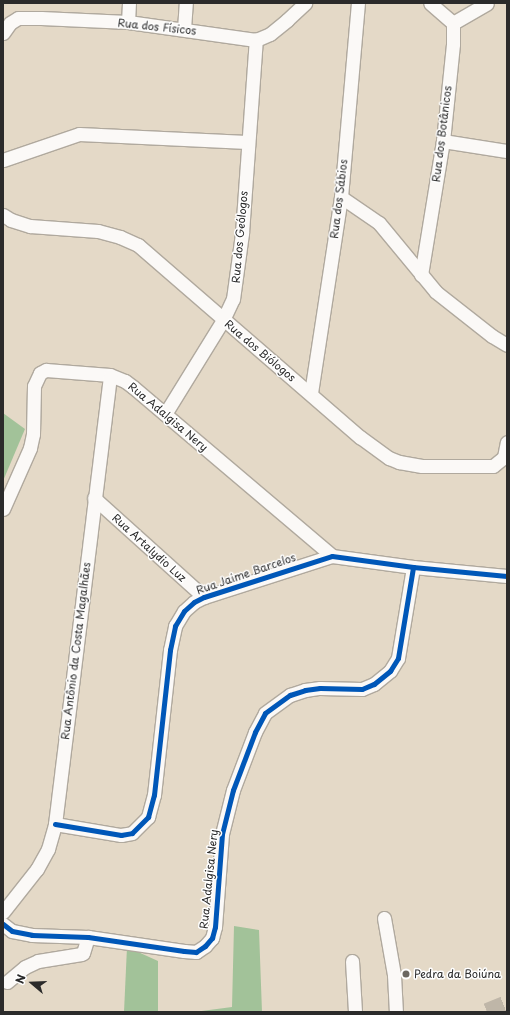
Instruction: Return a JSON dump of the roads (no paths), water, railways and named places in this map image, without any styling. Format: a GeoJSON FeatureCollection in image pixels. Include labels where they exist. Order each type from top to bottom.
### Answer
{"type":"FeatureCollection","features":[{"type":"Feature","properties":{"kind":"street"},"geometry":{"type":"LineString","coordinates":[[128,22],[129,3]]}},
{"type":"Feature","properties":{"kind":"street"},"geometry":{"type":"LineString","coordinates":[[184,29],[186,3]]}},
{"type":"Feature","properties":{"kind":"street"},"geometry":{"type":"LineString","coordinates":[[256,40],[270,34],[305,3]]}},
{"type":"Feature","properties":{"kind":"street","name":"Rua dos Sábios"},"geometry":{"type":"LineString","coordinates":[[311,393],[341,197],[358,3]]}},
{"type":"Feature","properties":{"kind":"street"},"geometry":{"type":"LineString","coordinates":[[430,3],[453,23],[487,3]]}},
{"type":"Feature","properties":{"kind":"street","name":"Rua dos Físicos"},"geometry":{"type":"LineString","coordinates":[[3,34],[10,23],[18,18],[41,18],[128,22],[256,40]]}},
{"type":"Feature","properties":{"kind":"street","name":"Rua dos Botânicos"},"geometry":{"type":"LineString","coordinates":[[421,275],[443,141],[453,44],[453,23]]}},
{"type":"Feature","properties":{"kind":"street","name":"Rua dos Geólogos"},"geometry":{"type":"LineString","coordinates":[[164,414],[232,304],[242,233],[247,142],[256,40]]}},
{"type":"Feature","properties":{"kind":"street"},"geometry":{"type":"LineString","coordinates":[[3,160],[79,134],[247,142]]}},
{"type":"Feature","properties":{"kind":"street"},"geometry":{"type":"LineString","coordinates":[[443,141],[507,151]]}},
{"type":"Feature","properties":{"kind":"street"},"geometry":{"type":"LineString","coordinates":[[341,197],[380,224],[436,292],[492,336],[507,345]]}},
{"type":"Feature","properties":{"kind":"street","name":"Rua dos Biólogos"},"geometry":{"type":"LineString","coordinates":[[3,215],[11,220],[30,226],[98,231],[120,237],[138,245],[223,320],[311,393],[360,437],[389,458],[399,462],[422,466],[493,466],[504,457],[507,442]]}},
{"type":"Feature","properties":{"kind":"street","name":"Rua Adalgisa Nery"},"geometry":{"type":"LineString","coordinates":[[3,509],[30,448],[33,434],[34,386],[40,372],[46,370],[110,375],[125,381],[133,387],[312,537],[332,556]]}},
{"type":"Feature","properties":{"kind":"street","name":"Rua Antônio da Costa Magalhães"},"geometry":{"type":"LineString","coordinates":[[3,912],[37,869],[48,849],[55,824],[110,375]]}},
{"type":"Feature","properties":{"kind":"street","name":"Rua Artalydio Luz"},"geometry":{"type":"LineString","coordinates":[[94,498],[204,597]]}},
{"type":"Feature","properties":{"kind":"street","name":"Rua Jaime Barcelos"},"geometry":{"type":"LineString","coordinates":[[55,824],[121,835],[132,832],[148,817],[154,795],[170,650],[175,626],[184,611],[194,602],[204,597],[332,556],[413,567],[507,576]]}},
{"type":"Feature","properties":{"kind":"street","name":"Rua Adalgisa Nery"},"geometry":{"type":"LineString","coordinates":[[3,924],[12,931],[32,935],[88,936],[196,952],[205,946],[212,938],[215,927],[222,834],[233,790],[255,732],[265,713],[290,694],[320,688],[362,689],[374,684],[390,671],[398,658],[413,567]]}},
{"type":"Feature","properties":{"kind":"street"},"geometry":{"type":"LineString","coordinates":[[384,918],[394,975],[396,1012]]}},
{"type":"Feature","properties":{"kind":"street"},"geometry":{"type":"LineString","coordinates":[[7,982],[25,967],[38,961],[83,953],[88,936]]}},
{"type":"Feature","properties":{"kind":"street"},"geometry":{"type":"LineString","coordinates":[[352,961],[355,1012]]}},
{"type":"Feature","properties":{"kind":"tunnel"},"geometry":{"type":"LineString","coordinates":[[487,1012],[507,1004]]}},
{"type":"Feature","properties":{"kind":"place","name":"Pedra da Boiúna"},"geometry":{"type":"Point","coordinates":[406,974]}}]}
